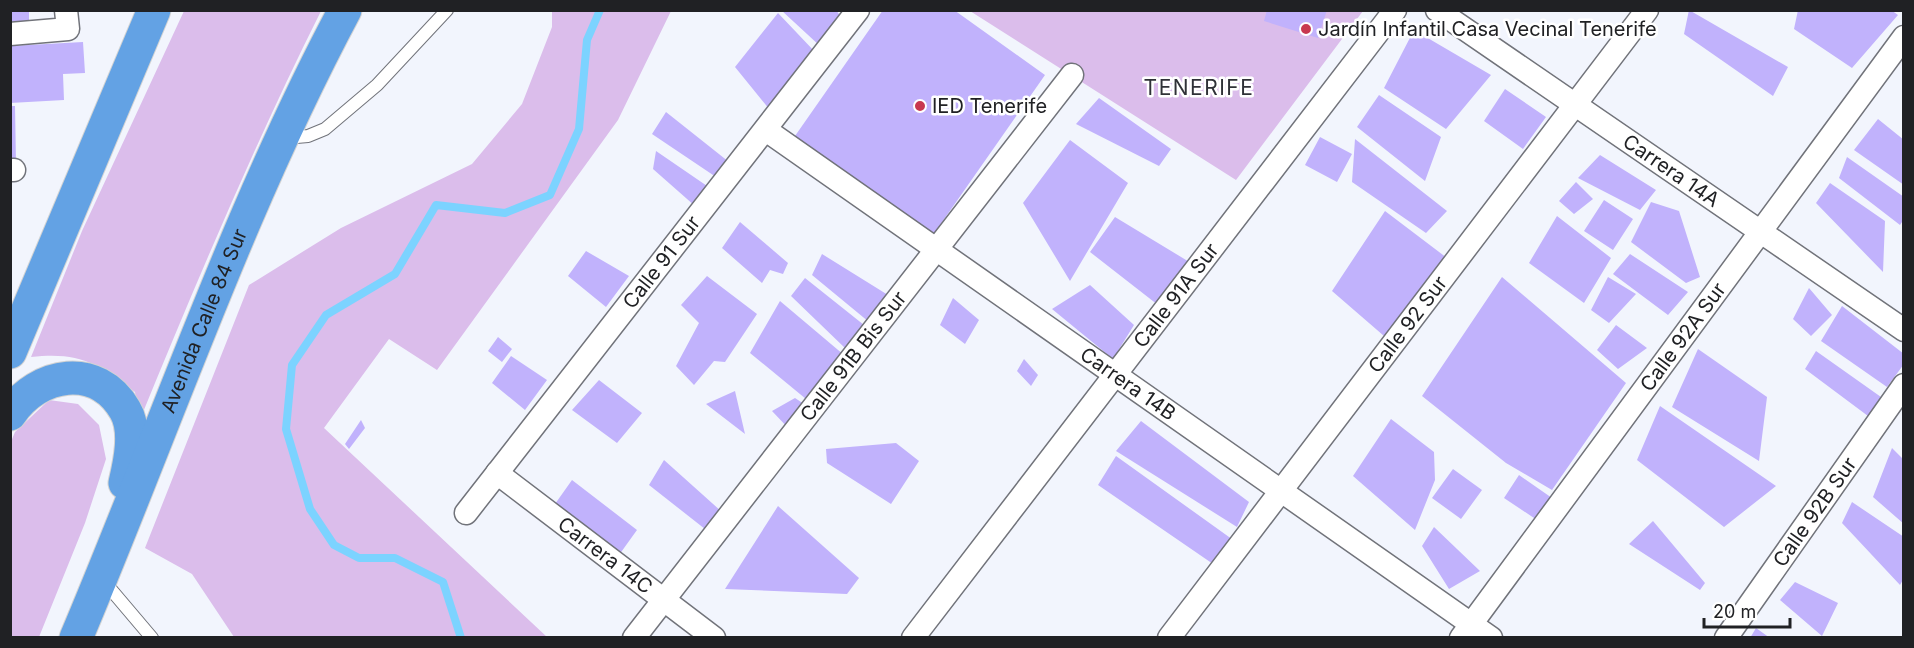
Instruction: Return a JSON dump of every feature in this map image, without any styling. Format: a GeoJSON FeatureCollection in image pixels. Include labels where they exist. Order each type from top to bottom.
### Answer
{"type":"FeatureCollection","features":[{"type":"Feature","properties":{"kind":"highway"},"geometry":{"type":"LineString","coordinates":[[10,352],[154,10]]}},
{"type":"Feature","properties":{"kind":"highway","name":"Avenida Calle 84 Sur"},"geometry":{"type":"LineString","coordinates":[[76,638],[102,578],[214,290],[281,138],[345,10]]}},
{"type":"Feature","properties":{"kind":"highway"},"geometry":{"type":"LineString","coordinates":[[10,414],[36,387],[61,377],[84,379],[108,391],[126,411],[131,438],[129,466],[102,578]]}},
{"type":"Feature","properties":{"kind":"street","name":"Calle 91 Sur"},"geometry":{"type":"LineString","coordinates":[[466,513],[858,10]]}},
{"type":"Feature","properties":{"kind":"street","name":"Calle 91A Sur"},"geometry":{"type":"LineString","coordinates":[[913,638],[1395,10]]}},
{"type":"Feature","properties":{"kind":"street","name":"Carrera 14A"},"geometry":{"type":"LineString","coordinates":[[1437,10],[1904,330]]}},
{"type":"Feature","properties":{"kind":"street","name":"Calle 92 Sur"},"geometry":{"type":"LineString","coordinates":[[1169,638],[1647,10]]}},
{"type":"Feature","properties":{"kind":"street"},"geometry":{"type":"LineString","coordinates":[[10,34],[67,20]]}},
{"type":"Feature","properties":{"kind":"street","name":"Calle 92A Sur"},"geometry":{"type":"LineString","coordinates":[[1466,631],[1904,37]]}},
{"type":"Feature","properties":{"kind":"street","name":"Calle 91B Bis Sur"},"geometry":{"type":"LineString","coordinates":[[634,638],[1072,75]]}},
{"type":"Feature","properties":{"kind":"street","name":"Carrera 14B"},"geometry":{"type":"LineString","coordinates":[[766,130],[1281,490],[1466,631],[1491,638]]}},
{"type":"Feature","properties":{"kind":"street","name":"Calle 92B Sur"},"geometry":{"type":"LineString","coordinates":[[1726,638],[1904,385]]}},
{"type":"Feature","properties":{"kind":"street","name":"Carrera 14C"},"geometry":{"type":"LineString","coordinates":[[497,474],[714,638]]}},
{"type":"Feature","properties":{"kind":"lane"},"geometry":{"type":"LineString","coordinates":[[281,138],[308,136],[325,129],[377,85],[447,10]]}},
{"type":"Feature","properties":{"kind":"lane"},"geometry":{"type":"LineString","coordinates":[[102,578],[152,638]]}},
{"type":"Feature","properties":{"kind":"shaded area"},"geometry":{"type":"Polygon","coordinates":[[[184,11],[321,11],[226,215],[139,422],[135,392],[98,367],[76,358],[63,356],[31,357],[82,231],[184,11]]]}},
{"type":"Feature","properties":{"kind":"shaded area"},"geometry":{"type":"Polygon","coordinates":[[[552,11],[671,11],[618,120],[437,370],[389,339],[324,428],[547,637],[234,637],[192,574],[145,548],[249,285],[341,228],[472,164],[522,104],[552,27],[552,11]]]}},
{"type":"Feature","properties":{"kind":"shaded area"},"geometry":{"type":"Polygon","coordinates":[[[970,11],[1363,11],[1236,180],[970,11]]]}},
{"type":"Feature","properties":{"kind":"shaded area"},"geometry":{"type":"Polygon","coordinates":[[[49,400],[78,404],[99,425],[106,459],[85,523],[39,637],[11,637],[10,444],[15,432],[49,400]]]}},
{"type":"Feature","properties":{"kind":"building"},"geometry":{"type":"Polygon","coordinates":[[[10,10],[29,10],[29,21],[10,23],[10,10]]]}},
{"type":"Feature","properties":{"kind":"building"},"geometry":{"type":"Polygon","coordinates":[[[781,10],[836,10],[844,21],[820,46],[781,10]]]}},
{"type":"Feature","properties":{"kind":"building","name":"IED Tenerife"},"geometry":{"type":"Polygon","coordinates":[[[883,10],[954,10],[1045,75],[933,235],[795,136],[883,10]]]}},
{"type":"Feature","properties":{"kind":"building","name":"Jardín Infantil Casa Vecinal Tenerife"},"geometry":{"type":"Polygon","coordinates":[[[1267,10],[1327,10],[1318,38],[1264,21],[1267,10]]]}},
{"type":"Feature","properties":{"kind":"building"},"geometry":{"type":"Polygon","coordinates":[[[1689,10],[1788,67],[1773,96],[1684,34],[1689,10]]]}},
{"type":"Feature","properties":{"kind":"building"},"geometry":{"type":"Polygon","coordinates":[[[1798,10],[1891,10],[1898,15],[1852,68],[1794,29],[1798,10]]]}},
{"type":"Feature","properties":{"kind":"building"},"geometry":{"type":"Polygon","coordinates":[[[778,13],[816,53],[770,110],[735,67],[778,13]]]}},
{"type":"Feature","properties":{"kind":"building"},"geometry":{"type":"Polygon","coordinates":[[[1414,30],[1491,75],[1446,129],[1384,88],[1414,30]]]}},
{"type":"Feature","properties":{"kind":"building"},"geometry":{"type":"Polygon","coordinates":[[[83,42],[85,73],[63,74],[64,100],[10,103],[10,46],[83,42]]]}},
{"type":"Feature","properties":{"kind":"building"},"geometry":{"type":"Polygon","coordinates":[[[1505,89],[1546,117],[1523,149],[1484,121],[1505,89]]]}},
{"type":"Feature","properties":{"kind":"building"},"geometry":{"type":"Polygon","coordinates":[[[1379,95],[1441,137],[1425,181],[1357,127],[1379,95]]]}},
{"type":"Feature","properties":{"kind":"building"},"geometry":{"type":"Polygon","coordinates":[[[1099,98],[1171,149],[1159,166],[1076,124],[1099,98]]]}},
{"type":"Feature","properties":{"kind":"building"},"geometry":{"type":"Polygon","coordinates":[[[10,106],[15,106],[16,164],[10,164],[10,106]]]}},
{"type":"Feature","properties":{"kind":"building"},"geometry":{"type":"Polygon","coordinates":[[[666,112],[729,162],[716,177],[652,134],[666,112]]]}},
{"type":"Feature","properties":{"kind":"building"},"geometry":{"type":"Polygon","coordinates":[[[1878,119],[1904,140],[1904,185],[1854,150],[1878,119]]]}},
{"type":"Feature","properties":{"kind":"building"},"geometry":{"type":"Polygon","coordinates":[[[1320,137],[1352,154],[1337,182],[1305,165],[1320,137]]]}},
{"type":"Feature","properties":{"kind":"building"},"geometry":{"type":"Polygon","coordinates":[[[1355,139],[1447,211],[1426,233],[1352,182],[1355,139]]]}},
{"type":"Feature","properties":{"kind":"building"},"geometry":{"type":"Polygon","coordinates":[[[1070,140],[1128,183],[1070,281],[1023,203],[1070,140]]]}},
{"type":"Feature","properties":{"kind":"building"},"geometry":{"type":"Polygon","coordinates":[[[656,151],[710,188],[695,206],[653,169],[656,151]]]}},
{"type":"Feature","properties":{"kind":"building"},"geometry":{"type":"Polygon","coordinates":[[[1600,155],[1656,190],[1640,210],[1578,178],[1600,155]]]}},
{"type":"Feature","properties":{"kind":"building"},"geometry":{"type":"Polygon","coordinates":[[[1847,157],[1904,197],[1904,219],[1900,225],[1839,178],[1847,157]]]}},
{"type":"Feature","properties":{"kind":"building"},"geometry":{"type":"Polygon","coordinates":[[[1576,182],[1593,199],[1574,214],[1559,201],[1576,182]]]}},
{"type":"Feature","properties":{"kind":"building"},"geometry":{"type":"Polygon","coordinates":[[[1830,183],[1885,221],[1883,272],[1816,203],[1830,183]]]}},
{"type":"Feature","properties":{"kind":"building"},"geometry":{"type":"Polygon","coordinates":[[[1604,200],[1633,219],[1613,250],[1584,231],[1604,200]]]}},
{"type":"Feature","properties":{"kind":"building"},"geometry":{"type":"Polygon","coordinates":[[[1651,202],[1679,211],[1700,277],[1686,283],[1631,242],[1651,202]]]}},
{"type":"Feature","properties":{"kind":"building"},"geometry":{"type":"Polygon","coordinates":[[[1385,211],[1447,258],[1384,336],[1332,291],[1385,211]]]}},
{"type":"Feature","properties":{"kind":"building"},"geometry":{"type":"Polygon","coordinates":[[[1557,216],[1611,258],[1584,303],[1529,263],[1557,216]]]}},
{"type":"Feature","properties":{"kind":"building"},"geometry":{"type":"Polygon","coordinates":[[[1115,217],[1191,263],[1158,305],[1090,252],[1115,217]]]}},
{"type":"Feature","properties":{"kind":"building"},"geometry":{"type":"Polygon","coordinates":[[[740,222],[788,263],[783,274],[770,270],[762,283],[722,248],[740,222]]]}},
{"type":"Feature","properties":{"kind":"building"},"geometry":{"type":"Polygon","coordinates":[[[586,251],[629,276],[606,307],[568,276],[586,251]]]}},
{"type":"Feature","properties":{"kind":"building"},"geometry":{"type":"Polygon","coordinates":[[[822,254],[888,295],[869,322],[812,275],[822,254]]]}},
{"type":"Feature","properties":{"kind":"building"},"geometry":{"type":"Polygon","coordinates":[[[1630,254],[1688,292],[1668,315],[1613,274],[1630,254]]]}},
{"type":"Feature","properties":{"kind":"building"},"geometry":{"type":"Polygon","coordinates":[[[707,276],[757,314],[725,362],[714,361],[694,385],[676,366],[699,323],[681,305],[707,276]]]}},
{"type":"Feature","properties":{"kind":"building"},"geometry":{"type":"Polygon","coordinates":[[[1502,277],[1626,383],[1552,490],[1506,463],[1422,396],[1502,277]]]}},
{"type":"Feature","properties":{"kind":"building"},"geometry":{"type":"Polygon","coordinates":[[[1608,277],[1636,294],[1609,323],[1591,310],[1608,277]]]}},
{"type":"Feature","properties":{"kind":"building"},"geometry":{"type":"Polygon","coordinates":[[[805,278],[864,325],[846,349],[791,296],[805,278]]]}},
{"type":"Feature","properties":{"kind":"building"},"geometry":{"type":"Polygon","coordinates":[[[1090,285],[1134,325],[1113,359],[1052,309],[1090,285]]]}},
{"type":"Feature","properties":{"kind":"building"},"geometry":{"type":"Polygon","coordinates":[[[1809,288],[1832,315],[1811,336],[1793,319],[1809,288]]]}},
{"type":"Feature","properties":{"kind":"building"},"geometry":{"type":"Polygon","coordinates":[[[953,298],[979,320],[965,344],[940,325],[953,298]]]}},
{"type":"Feature","properties":{"kind":"building"},"geometry":{"type":"Polygon","coordinates":[[[780,301],[844,355],[806,399],[750,353],[780,301]]]}},
{"type":"Feature","properties":{"kind":"building"},"geometry":{"type":"Polygon","coordinates":[[[1842,306],[1904,354],[1904,364],[1887,387],[1821,341],[1842,306]]]}},
{"type":"Feature","properties":{"kind":"building"},"geometry":{"type":"Polygon","coordinates":[[[1616,325],[1647,348],[1618,369],[1597,350],[1616,325]]]}},
{"type":"Feature","properties":{"kind":"building"},"geometry":{"type":"Polygon","coordinates":[[[498,337],[512,349],[502,362],[488,351],[498,337]]]}},
{"type":"Feature","properties":{"kind":"building"},"geometry":{"type":"Polygon","coordinates":[[[1698,349],[1767,397],[1759,461],[1672,407],[1698,349]]]}},
{"type":"Feature","properties":{"kind":"building"},"geometry":{"type":"Polygon","coordinates":[[[1816,351],[1881,397],[1868,416],[1805,369],[1816,351]]]}},
{"type":"Feature","properties":{"kind":"building"},"geometry":{"type":"Polygon","coordinates":[[[511,356],[547,380],[525,410],[492,383],[511,356]]]}},
{"type":"Feature","properties":{"kind":"building"},"geometry":{"type":"Polygon","coordinates":[[[1024,359],[1038,375],[1031,386],[1017,371],[1024,359]]]}},
{"type":"Feature","properties":{"kind":"building"},"geometry":{"type":"Polygon","coordinates":[[[599,380],[642,413],[617,443],[572,410],[599,380]]]}},
{"type":"Feature","properties":{"kind":"building"},"geometry":{"type":"Polygon","coordinates":[[[735,391],[745,434],[706,404],[735,391]]]}},
{"type":"Feature","properties":{"kind":"building"},"geometry":{"type":"Polygon","coordinates":[[[795,398],[810,408],[790,430],[772,411],[795,398]]]}},
{"type":"Feature","properties":{"kind":"building"},"geometry":{"type":"Polygon","coordinates":[[[1660,406],[1776,486],[1724,527],[1637,460],[1660,406]]]}},
{"type":"Feature","properties":{"kind":"building"},"geometry":{"type":"Polygon","coordinates":[[[1391,419],[1434,452],[1435,480],[1415,530],[1353,476],[1391,419]]]}},
{"type":"Feature","properties":{"kind":"building"},"geometry":{"type":"Polygon","coordinates":[[[361,420],[365,428],[349,449],[345,444],[361,420]]]}},
{"type":"Feature","properties":{"kind":"building"},"geometry":{"type":"Polygon","coordinates":[[[1141,421],[1249,502],[1237,527],[1116,451],[1141,421]]]}},
{"type":"Feature","properties":{"kind":"building"},"geometry":{"type":"Polygon","coordinates":[[[896,443],[919,461],[891,504],[827,463],[826,449],[896,443]]]}},
{"type":"Feature","properties":{"kind":"building"},"geometry":{"type":"Polygon","coordinates":[[[1892,448],[1904,460],[1904,524],[1873,497],[1892,448]]]}},
{"type":"Feature","properties":{"kind":"building"},"geometry":{"type":"Polygon","coordinates":[[[1116,456],[1236,542],[1216,566],[1098,485],[1116,456]]]}},
{"type":"Feature","properties":{"kind":"building"},"geometry":{"type":"Polygon","coordinates":[[[664,460],[722,512],[705,529],[649,485],[664,460]]]}},
{"type":"Feature","properties":{"kind":"building"},"geometry":{"type":"Polygon","coordinates":[[[1453,469],[1482,490],[1461,519],[1432,498],[1453,469]]]}},
{"type":"Feature","properties":{"kind":"building"},"geometry":{"type":"Polygon","coordinates":[[[1519,475],[1552,498],[1537,520],[1504,498],[1519,475]]]}},
{"type":"Feature","properties":{"kind":"building"},"geometry":{"type":"Polygon","coordinates":[[[572,480],[637,530],[619,555],[555,504],[572,480]]]}},
{"type":"Feature","properties":{"kind":"building"},"geometry":{"type":"Polygon","coordinates":[[[1852,502],[1904,537],[1904,578],[1900,585],[1842,523],[1852,502]]]}},
{"type":"Feature","properties":{"kind":"building"},"geometry":{"type":"Polygon","coordinates":[[[778,506],[859,578],[847,594],[725,589],[778,506]]]}},
{"type":"Feature","properties":{"kind":"building"},"geometry":{"type":"Polygon","coordinates":[[[1653,521],[1705,583],[1700,590],[1629,544],[1653,521]]]}},
{"type":"Feature","properties":{"kind":"building"},"geometry":{"type":"Polygon","coordinates":[[[1434,527],[1480,571],[1449,589],[1422,546],[1434,527]]]}},
{"type":"Feature","properties":{"kind":"building"},"geometry":{"type":"Polygon","coordinates":[[[1795,582],[1838,603],[1822,636],[1780,600],[1795,582]]]}},
{"type":"Feature","properties":{"kind":"building"},"geometry":{"type":"Polygon","coordinates":[[[1756,628],[1770,638],[1750,638],[1756,628]]]}},
{"type":"Feature","properties":{"kind":"waterway"},"geometry":{"type":"LineString","coordinates":[[461,638],[443,582],[395,558],[359,558],[334,545],[310,509],[286,429],[292,365],[326,315],[395,274],[436,205],[505,213],[550,195],[579,129],[587,40],[600,10]]}},
{"type":"Feature","properties":{"kind":"place","name":"Jardín Infantil Casa Vecinal Tenerife"},"geometry":{"type":"Point","coordinates":[1306,29]}},
{"type":"Feature","properties":{"kind":"place","name":"IED Tenerife"},"geometry":{"type":"Point","coordinates":[920,106]}},
{"type":"Feature","properties":{"kind":"district","name":"TENERIFE"},"geometry":{"type":"Point","coordinates":[1199,88]}}]}
